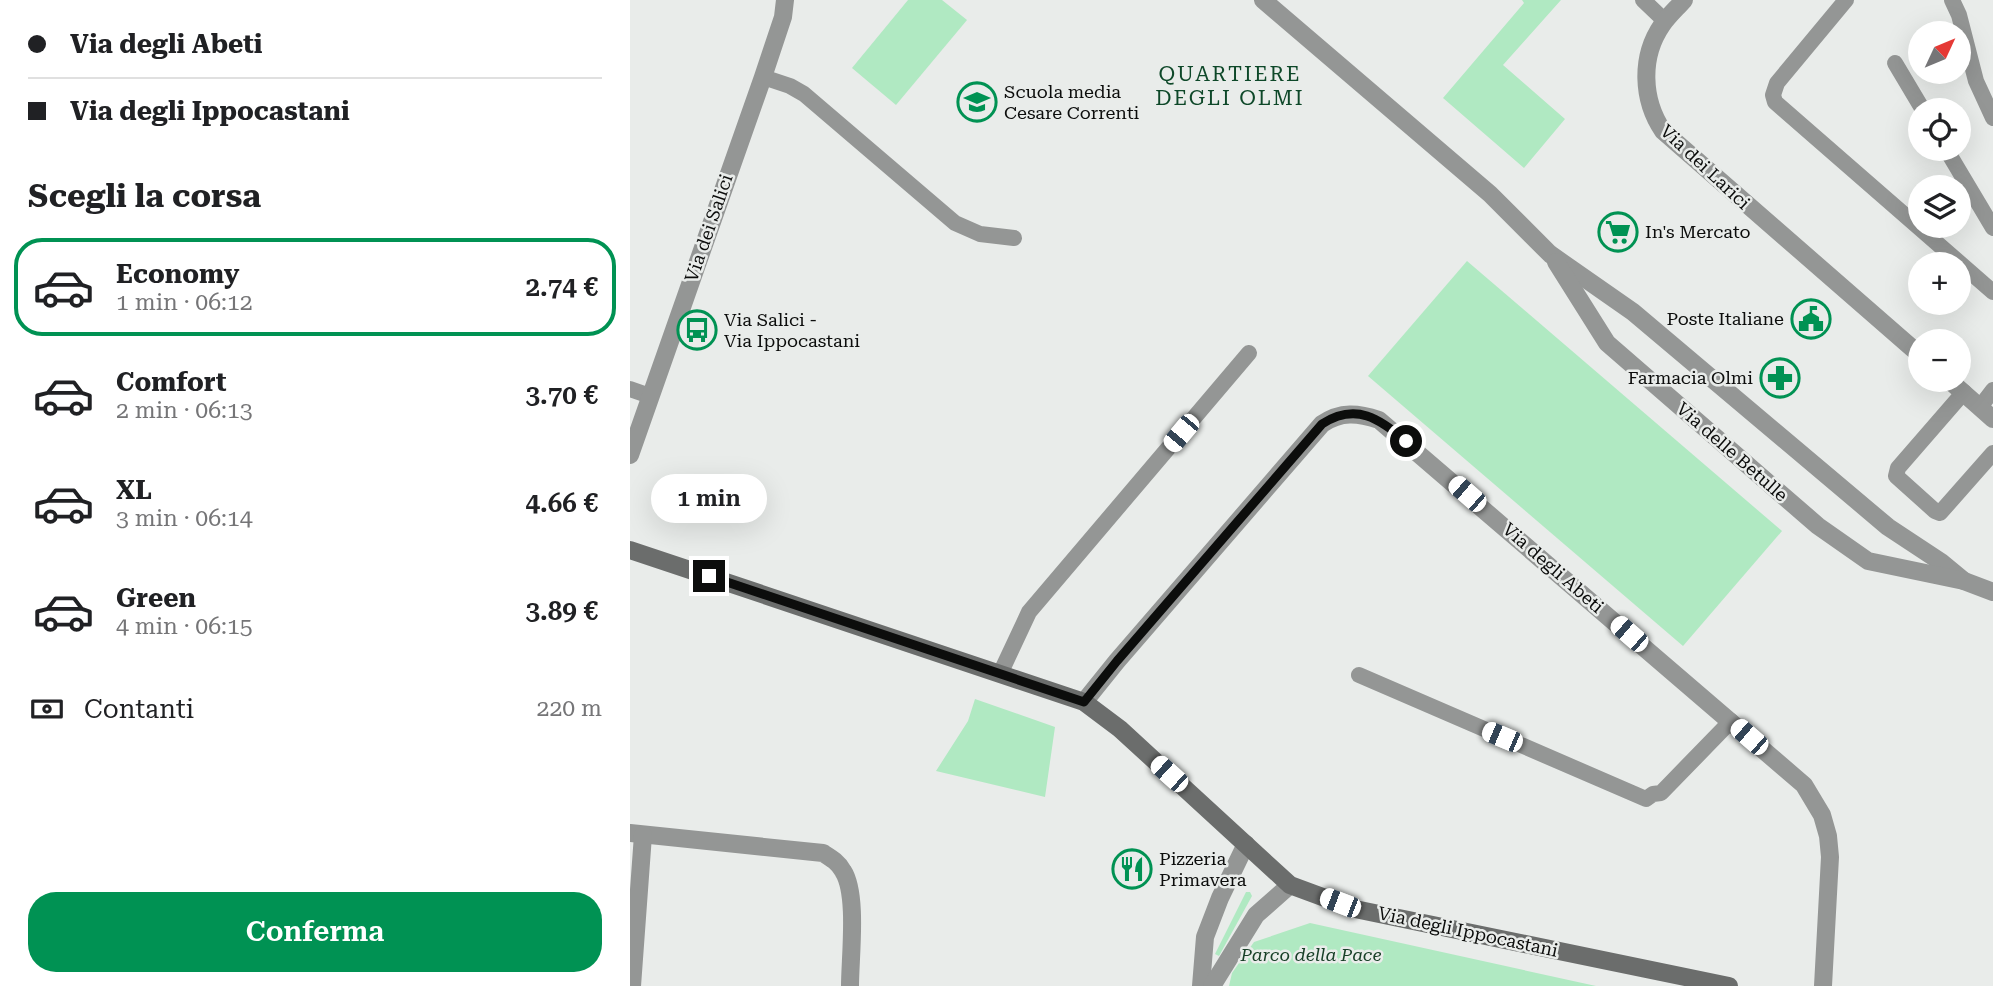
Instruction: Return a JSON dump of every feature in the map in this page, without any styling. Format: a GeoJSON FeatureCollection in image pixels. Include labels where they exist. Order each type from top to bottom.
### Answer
{"type":"FeatureCollection","features":[{"type":"Feature","properties":{"kind":"street","name":"Via dei Salici"},"geometry":{"type":"LineString","coordinates":[[630,455],[783,17],[785,0]]}},
{"type":"Feature","properties":{"kind":"street","name":"Via delle Betulle"},"geometry":{"type":"LineString","coordinates":[[1263,0],[1490,194],[1550,254],[1633,312],[1888,527],[1941,562],[1964,581]]}},
{"type":"Feature","properties":{"kind":"street","name":"Via dei Larici"},"geometry":{"type":"LineString","coordinates":[[1684,0],[1665,21],[1653,41],[1647,66],[1647,97],[1662,131],[1908,345]]}},
{"type":"Feature","properties":{"kind":"street","name":"Via delle Betulle"},"geometry":{"type":"LineString","coordinates":[[1550,254],[1607,343],[1818,526],[1868,561],[1964,581],[1993,592]]}},
{"type":"Feature","properties":{"kind":"street"},"geometry":{"type":"LineString","coordinates":[[1964,393],[1986,413]]}},
{"type":"Feature","properties":{"kind":"street","name":"Via degli Abeti"},"geometry":{"type":"LineString","coordinates":[[1084,702],[1312,433],[1327,420],[1344,414],[1367,416],[1386,424],[1804,785],[1822,815],[1830,857],[1823,986]]}},
{"type":"Feature","properties":{"kind":"street","name":"Via degli Ippocastani"},"geometry":{"type":"LineString","coordinates":[[630,550],[1084,702],[1120,729],[1290,885],[1355,909],[1729,986]]}},
{"type":"Feature","properties":{"kind":"street"},"geometry":{"type":"LineString","coordinates":[[632,986],[637,834],[823,853],[836,861],[845,873],[852,900],[850,986]]}},
{"type":"Feature","properties":{"kind":"street"},"geometry":{"type":"LineString","coordinates":[[1201,986],[1205,937],[1246,844]]}},
{"type":"Feature","properties":{"kind":"street"},"geometry":{"type":"LineString","coordinates":[[1212,986],[1255,915],[1290,885]]}},
{"type":"Feature","properties":{"kind":"lane"},"geometry":{"type":"LineString","coordinates":[[1643,0],[1665,21]]}},
{"type":"Feature","properties":{"kind":"lane"},"geometry":{"type":"LineString","coordinates":[[1846,0],[1777,83],[1773,95],[1775,102],[1993,292]]}},
{"type":"Feature","properties":{"kind":"lane"},"geometry":{"type":"LineString","coordinates":[[1952,0],[1959,15],[1976,81],[1993,118]]}},
{"type":"Feature","properties":{"kind":"lane"},"geometry":{"type":"LineString","coordinates":[[1895,63],[1916,98]]}},
{"type":"Feature","properties":{"kind":"lane"},"geometry":{"type":"LineString","coordinates":[[762,77],[790,86],[804,94],[955,223],[980,234],[1014,238]]}},
{"type":"Feature","properties":{"kind":"lane"},"geometry":{"type":"LineString","coordinates":[[1953,161],[1993,228]]}},
{"type":"Feature","properties":{"kind":"lane"},"geometry":{"type":"LineString","coordinates":[[1000,674],[1028,612],[1249,353]]}},
{"type":"Feature","properties":{"kind":"lane"},"geometry":{"type":"LineString","coordinates":[[630,389],[650,396]]}},
{"type":"Feature","properties":{"kind":"lane"},"geometry":{"type":"LineString","coordinates":[[1986,413],[1993,390]]}},
{"type":"Feature","properties":{"kind":"lane"},"geometry":{"type":"LineString","coordinates":[[1964,393],[1898,468],[1896,477],[1935,512],[1940,513],[1993,453]]}},
{"type":"Feature","properties":{"kind":"lane"},"geometry":{"type":"LineString","coordinates":[[1359,674],[1646,799],[1661,793],[1731,721]]}},
{"type":"Feature","properties":{"kind":"green space"},"geometry":{"type":"Polygon","coordinates":[[[908,0],[942,0],[967,20],[896,105],[852,68],[908,0]]]}},
{"type":"Feature","properties":{"kind":"green space"},"geometry":{"type":"Polygon","coordinates":[[[1522,0],[1561,0],[1503,65],[1565,119],[1524,168],[1443,98],[1524,3],[1522,0]]]}},
{"type":"Feature","properties":{"kind":"green space"},"geometry":{"type":"Polygon","coordinates":[[[1467,261],[1782,531],[1683,646],[1368,376],[1467,261]]]}},
{"type":"Feature","properties":{"kind":"green space"},"geometry":{"type":"Polygon","coordinates":[[[975,699],[1055,727],[1045,797],[936,771],[968,721],[975,699]]]}},
{"type":"Feature","properties":{"kind":"green space"},"geometry":{"type":"Polygon","coordinates":[[[1246,892],[1250,892],[1252,896],[1219,956],[1215,954],[1246,892]]]}},
{"type":"Feature","properties":{"kind":"green space","name":"Parco della Pace"},"geometry":{"type":"Polygon","coordinates":[[[1310,923],[1596,986],[1229,986],[1232,973],[1254,942],[1310,923]]]}},
{"type":"Feature","properties":{"kind":"place","name":"Scuola media Cesare Correnti"},"geometry":{"type":"Point","coordinates":[977,102]}},
{"type":"Feature","properties":{"kind":"place","name":"In's Mercato"},"geometry":{"type":"Point","coordinates":[1618,232]}},
{"type":"Feature","properties":{"kind":"place","name":"Poste Italiane"},"geometry":{"type":"Point","coordinates":[1811,319]}},
{"type":"Feature","properties":{"kind":"place","name":"Via Salici - Via Ippocastani"},"geometry":{"type":"Point","coordinates":[697,330]}},
{"type":"Feature","properties":{"kind":"place","name":"Farmacia Olmi"},"geometry":{"type":"Point","coordinates":[1780,378]}},
{"type":"Feature","properties":{"kind":"place","name":"Pizzeria Primavera"},"geometry":{"type":"Point","coordinates":[1132,869]}},
{"type":"Feature","properties":{"kind":"district","name":"QUARTIERE DEGLI OLMI"},"geometry":{"type":"Point","coordinates":[1230,86]}},
{"type":"Feature","properties":{"kind":"route"},"geometry":{"type":"LineString","coordinates":[[709,576],[1084,702],[1322,424],[1344,414],[1367,416],[1386,424],[1406,441]]}}]}
